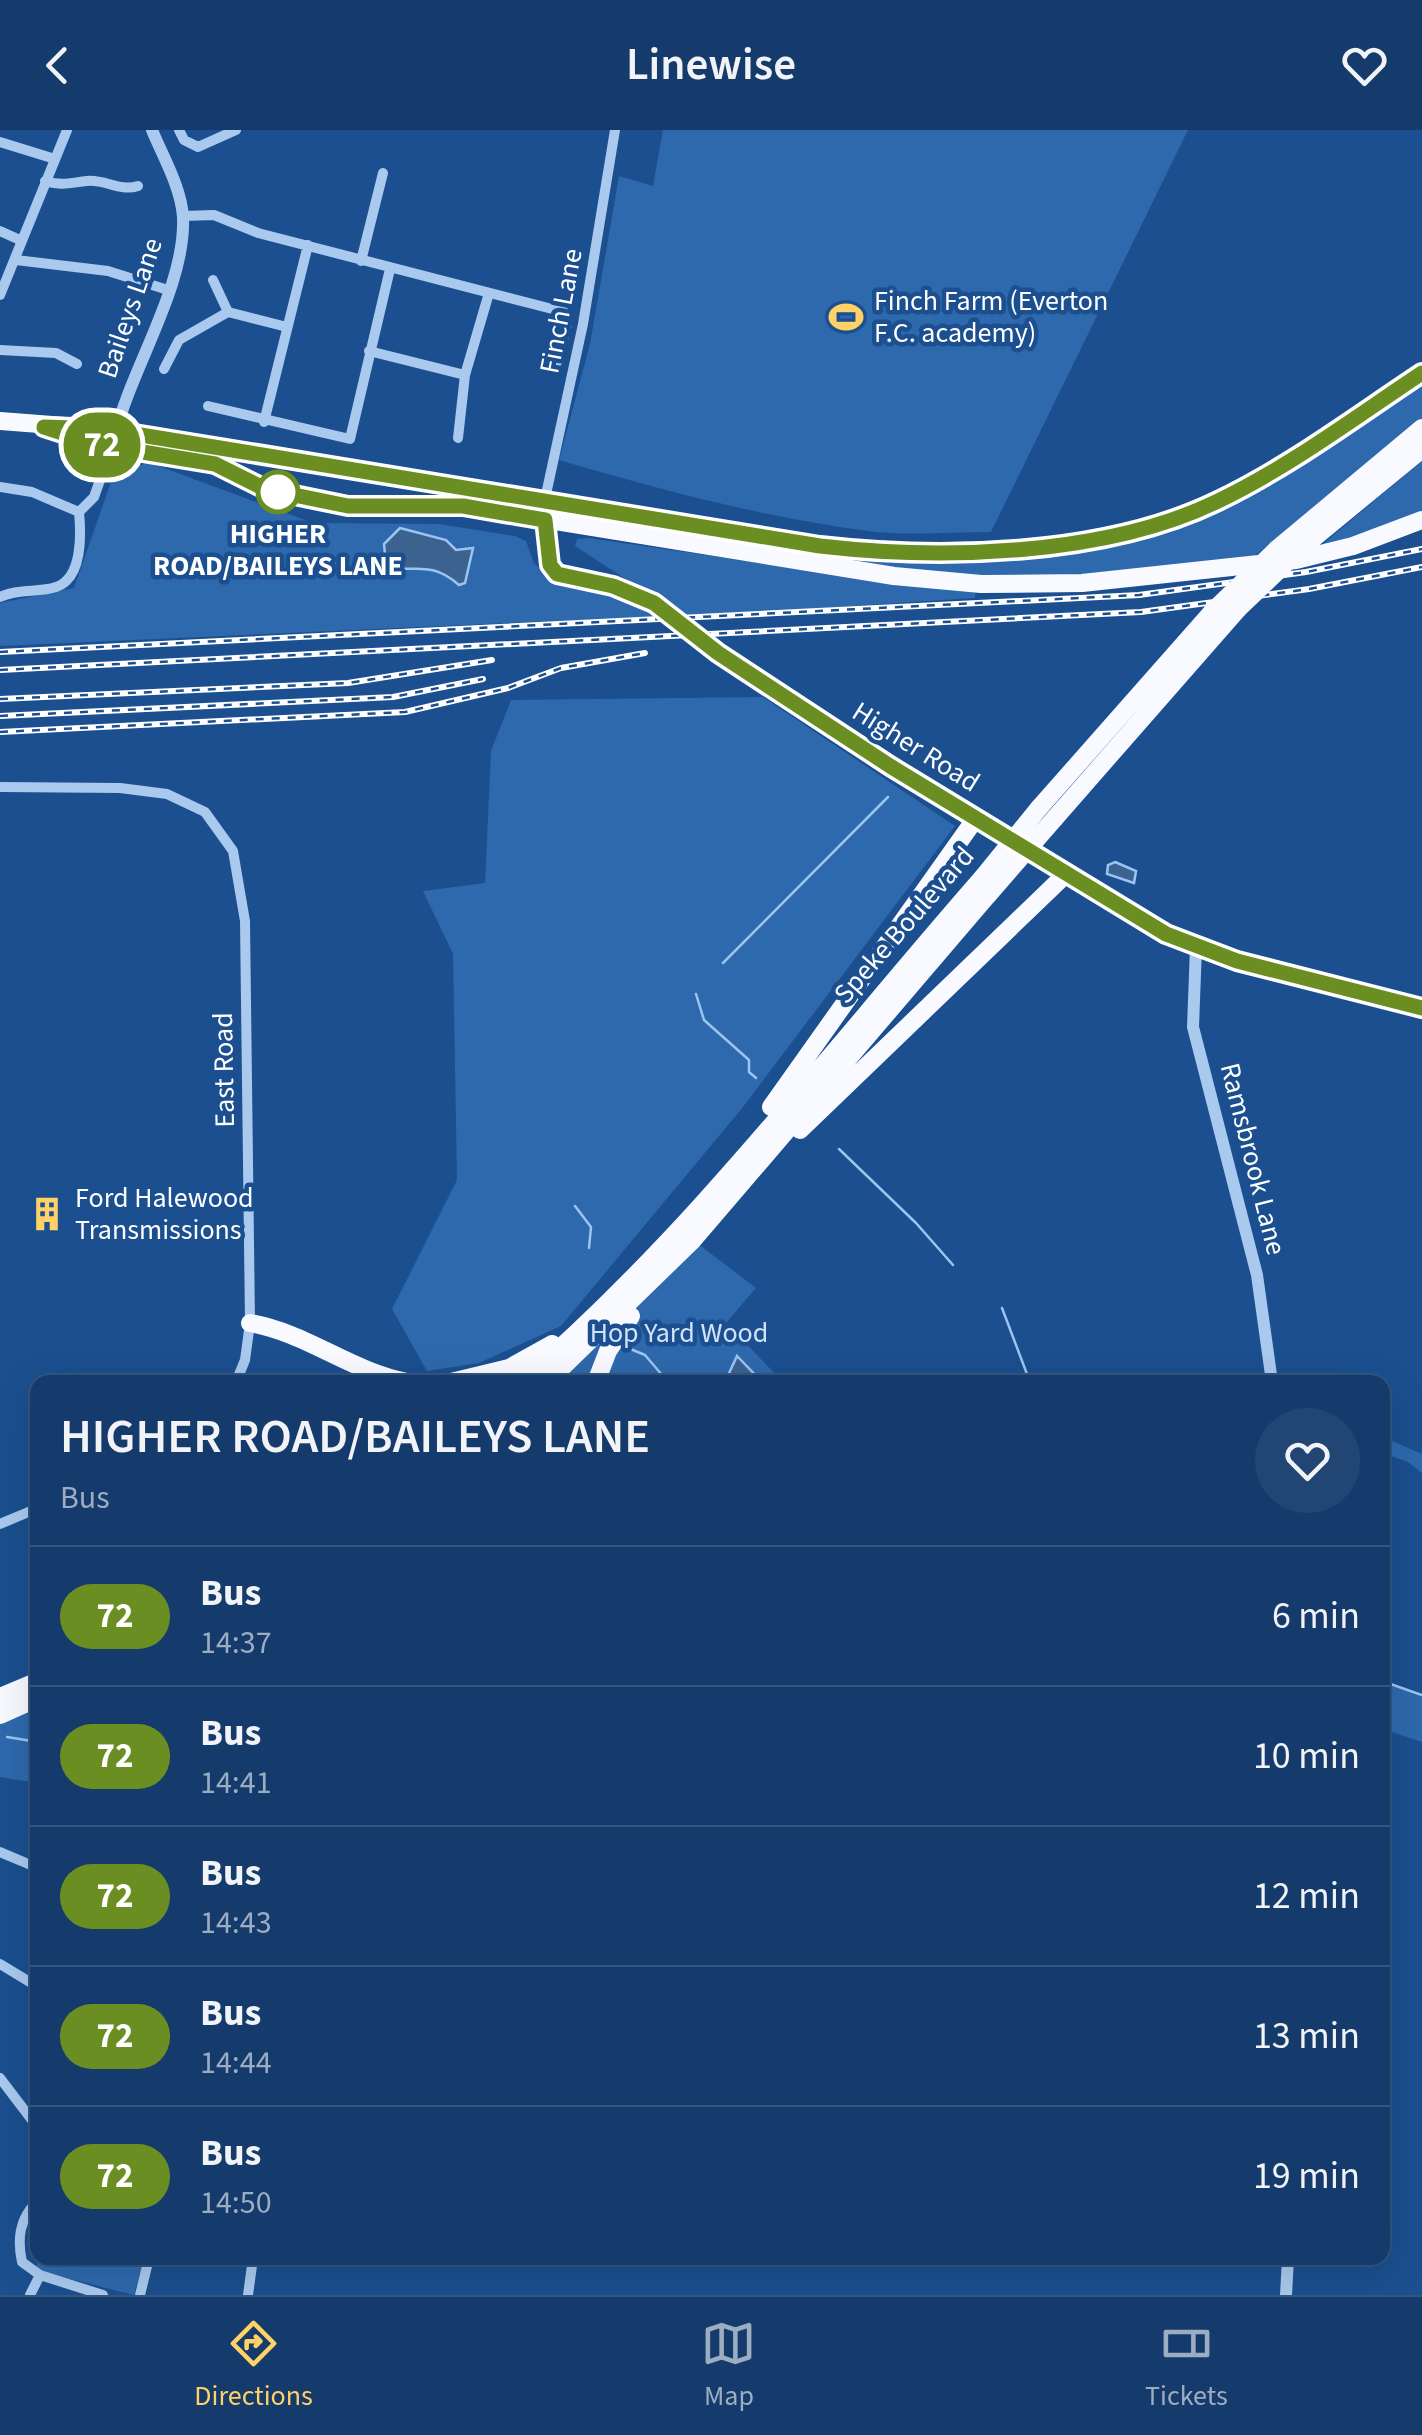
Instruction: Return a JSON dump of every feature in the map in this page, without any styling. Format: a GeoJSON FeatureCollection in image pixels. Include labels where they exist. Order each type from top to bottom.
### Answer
{"type":"FeatureCollection","features":[{"type":"Feature","properties":{"kind":"highway"},"geometry":{"type":"LineString","coordinates":[[0,420],[545,498],[876,553],[928,555],[1040,547],[1124,531],[1212,504],[1326,440],[1422,373]]}},
{"type":"Feature","properties":{"kind":"highway","name":"Speke Boulevard"},"geometry":{"type":"LineString","coordinates":[[555,1375],[660,1275],[723,1205],[1212,612],[1276,548],[1422,428]]}},
{"type":"Feature","properties":{"kind":"highway"},"geometry":{"type":"LineString","coordinates":[[114,439],[215,464],[265,489],[348,506],[463,506],[894,576],[981,584],[1082,583],[1296,560],[1353,546],[1422,520]]}},
{"type":"Feature","properties":{"kind":"highway","name":"Speke Boulevard"},"geometry":{"type":"LineString","coordinates":[[1047,813],[1238,609],[1304,546],[1422,448]]}},
{"type":"Feature","properties":{"kind":"highway"},"geometry":{"type":"LineString","coordinates":[[720,1182],[976,818]]}},
{"type":"Feature","properties":{"kind":"highway"},"geometry":{"type":"LineString","coordinates":[[723,1205],[1066,874]]}},
{"type":"Feature","properties":{"kind":"highway","name":"Speke Boulevard"},"geometry":{"type":"LineString","coordinates":[[530,1375],[606,1306],[676,1233],[986,886]]}},
{"type":"Feature","properties":{"kind":"highway"},"geometry":{"type":"LineString","coordinates":[[480,1375],[509,1368],[551,1345],[676,1233]]}},
{"type":"Feature","properties":{"kind":"highway"},"geometry":{"type":"LineString","coordinates":[[599,1375],[616,1337],[660,1275]]}},
{"type":"Feature","properties":{"kind":"highway"},"geometry":{"type":"LineString","coordinates":[[250,1322],[304,1337],[364,1370],[382,1375]]}},
{"type":"Feature","properties":{"kind":"highway"},"geometry":{"type":"LineString","coordinates":[[0,1697],[30,1684]]}},
{"type":"Feature","properties":{"kind":"highway"},"geometry":{"type":"LineString","coordinates":[[0,1715],[30,1702]]}},
{"type":"Feature","properties":{"kind":"street"},"geometry":{"type":"LineString","coordinates":[[0,295],[66,130]]}},
{"type":"Feature","properties":{"kind":"street","name":"Baileys Lane"},"geometry":{"type":"LineString","coordinates":[[114,439],[134,372],[179,259],[182,216],[152,130]]}},
{"type":"Feature","properties":{"kind":"street"},"geometry":{"type":"LineString","coordinates":[[179,130],[184,140],[198,147],[236,130]]}},
{"type":"Feature","properties":{"kind":"street","name":"Finch Lane"},"geometry":{"type":"LineString","coordinates":[[545,498],[583,324],[615,130]]}},
{"type":"Feature","properties":{"kind":"street"},"geometry":{"type":"LineString","coordinates":[[0,142],[55,159]]}},
{"type":"Feature","properties":{"kind":"street"},"geometry":{"type":"LineString","coordinates":[[361,260],[384,173]]}},
{"type":"Feature","properties":{"kind":"street"},"geometry":{"type":"LineString","coordinates":[[45,181],[67,188],[89,181],[128,189],[138,186]]}},
{"type":"Feature","properties":{"kind":"street"},"geometry":{"type":"LineString","coordinates":[[182,216],[214,215],[239,228],[564,312],[567,324],[557,362]]}},
{"type":"Feature","properties":{"kind":"street"},"geometry":{"type":"LineString","coordinates":[[0,232],[20,240]]}},
{"type":"Feature","properties":{"kind":"street"},"geometry":{"type":"LineString","coordinates":[[264,422],[308,246]]}},
{"type":"Feature","properties":{"kind":"street"},"geometry":{"type":"LineString","coordinates":[[16,260],[108,271],[168,290]]}},
{"type":"Feature","properties":{"kind":"street"},"geometry":{"type":"LineString","coordinates":[[208,406],[264,422],[350,438],[390,268]]}},
{"type":"Feature","properties":{"kind":"street"},"geometry":{"type":"LineString","coordinates":[[213,280],[228,312]]}},
{"type":"Feature","properties":{"kind":"street"},"geometry":{"type":"LineString","coordinates":[[458,438],[465,375],[489,292]]}},
{"type":"Feature","properties":{"kind":"street"},"geometry":{"type":"LineString","coordinates":[[164,369],[179,340],[228,312],[287,328]]}},
{"type":"Feature","properties":{"kind":"street"},"geometry":{"type":"LineString","coordinates":[[0,350],[56,353],[77,364]]}},
{"type":"Feature","properties":{"kind":"street"},"geometry":{"type":"LineString","coordinates":[[369,351],[465,375]]}},
{"type":"Feature","properties":{"kind":"street"},"geometry":{"type":"LineString","coordinates":[[0,596],[57,587],[66,580],[80,545],[79,512],[94,497],[114,439]]}},
{"type":"Feature","properties":{"kind":"street"},"geometry":{"type":"LineString","coordinates":[[0,486],[32,492],[79,512]]}},
{"type":"Feature","properties":{"kind":"street","name":"Higher Road"},"geometry":{"type":"LineString","coordinates":[[545,498],[550,565],[557,574],[629,591],[676,617],[718,653],[1066,874],[1196,947],[1335,988],[1422,1008]]}},
{"type":"Feature","properties":{"kind":"street","name":"East Road"},"geometry":{"type":"LineString","coordinates":[[0,788],[152,790],[186,800],[216,823],[233,850],[244,899],[250,1322],[246,1360],[239,1375]]}},
{"type":"Feature","properties":{"kind":"street","name":"Ramsbrook Lane"},"geometry":{"type":"LineString","coordinates":[[1196,947],[1193,1028],[1257,1275],[1271,1375]]}},
{"type":"Feature","properties":{"kind":"street"},"geometry":{"type":"LineString","coordinates":[[0,1524],[30,1511]]}},
{"type":"Feature","properties":{"kind":"street"},"geometry":{"type":"LineString","coordinates":[[0,1852],[30,1865]]}},
{"type":"Feature","properties":{"kind":"street"},"geometry":{"type":"LineString","coordinates":[[0,1964],[30,1982]]}},
{"type":"Feature","properties":{"kind":"street"},"geometry":{"type":"LineString","coordinates":[[0,2078],[30,2117]]}},
{"type":"Feature","properties":{"kind":"street"},"geometry":{"type":"LineString","coordinates":[[30,2208],[19,2248],[22,2262],[40,2274],[102,2295]]}},
{"type":"Feature","properties":{"kind":"street"},"geometry":{"type":"LineString","coordinates":[[140,2295],[147,2265]]}},
{"type":"Feature","properties":{"kind":"street"},"geometry":{"type":"LineString","coordinates":[[248,2295],[252,2265]]}},
{"type":"Feature","properties":{"kind":"street"},"geometry":{"type":"LineString","coordinates":[[1286,2295],[1288,2265]]}},
{"type":"Feature","properties":{"kind":"street"},"geometry":{"type":"LineString","coordinates":[[30,2295],[40,2274]]}},
{"type":"Feature","properties":{"kind":"green space","name":"Finch Farm (Everton F.C. academy)"},"geometry":{"type":"Polygon","coordinates":[[[663,130],[1188,130],[991,532],[914,534],[868,531],[751,510],[559,460],[590,344],[619,176],[653,186],[663,130]]]}},
{"type":"Feature","properties":{"kind":"green space"},"geometry":{"type":"Polygon","coordinates":[[[1422,381],[1422,419],[1252,558],[1093,574],[1005,578],[932,574],[586,521],[587,510],[980,560],[1231,503],[1305,462],[1422,381]]]}},
{"type":"Feature","properties":{"kind":"green space"},"geometry":{"type":"Polygon","coordinates":[[[1422,461],[1422,512],[1366,535],[1318,548],[1422,461]]]}},
{"type":"Feature","properties":{"kind":"green space"},"geometry":{"type":"Polygon","coordinates":[[[148,462],[313,523],[439,524],[515,536],[526,541],[534,563],[560,586],[630,599],[664,616],[0,646],[0,603],[74,588],[112,479],[148,462]],[[419,532],[395,569],[416,565],[465,582],[473,548],[456,550],[446,540],[419,532]]]}},
{"type":"Feature","properties":{"kind":"green space"},"geometry":{"type":"Polygon","coordinates":[[[577,539],[886,581],[975,589],[975,598],[684,617],[575,546],[577,539]]]}},
{"type":"Feature","properties":{"kind":"green space"},"geometry":{"type":"Polygon","coordinates":[[[763,697],[955,826],[743,1107],[561,1326],[479,1363],[427,1371],[392,1309],[457,1180],[453,954],[423,891],[485,883],[491,751],[511,700],[763,697]]]}},
{"type":"Feature","properties":{"kind":"green space","name":"Hop Yard Wood"},"geometry":{"type":"Polygon","coordinates":[[[693,1240],[756,1288],[726,1323],[776,1375],[555,1375],[693,1240]]]}},
{"type":"Feature","properties":{"kind":"green space"},"geometry":{"type":"Polygon","coordinates":[[[1390,1440],[1422,1454],[1422,1473],[1390,1456],[1390,1440]]]}},
{"type":"Feature","properties":{"kind":"green space"},"geometry":{"type":"Polygon","coordinates":[[[1390,1684],[1422,1695],[1422,1742],[1390,1731],[1390,1684]]]}},
{"type":"Feature","properties":{"kind":"green space"},"geometry":{"type":"Polygon","coordinates":[[[30,1701],[30,1782],[0,1777],[0,1715],[30,1701]]]}},
{"type":"Feature","properties":{"kind":"green space"},"geometry":{"type":"Polygon","coordinates":[[[37,2265],[142,2265],[134,2295],[39,2271],[37,2265]]]}},
{"type":"Feature","properties":{"kind":"shaded area"},"geometry":{"type":"Polygon","coordinates":[[[400,528],[446,540],[456,550],[473,548],[465,583],[459,585],[428,569],[386,565],[384,544],[400,528]]]}},
{"type":"Feature","properties":{"kind":"shaded area"},"geometry":{"type":"Polygon","coordinates":[[[1115,862],[1136,871],[1134,883],[1107,874],[1108,865],[1115,862]]]}},
{"type":"Feature","properties":{"kind":"shaded area"},"geometry":{"type":"Polygon","coordinates":[[[737,1356],[755,1375],[728,1375],[737,1356]]]}},
{"type":"Feature","properties":{"kind":"waterway"},"geometry":{"type":"LineString","coordinates":[[723,963],[888,797]]}},
{"type":"Feature","properties":{"kind":"waterway"},"geometry":{"type":"LineString","coordinates":[[696,994],[704,1020],[749,1060],[749,1072],[756,1078]]}},
{"type":"Feature","properties":{"kind":"waterway"},"geometry":{"type":"LineString","coordinates":[[839,1149],[916,1223],[953,1265]]}},
{"type":"Feature","properties":{"kind":"waterway"},"geometry":{"type":"LineString","coordinates":[[575,1206],[591,1227],[589,1248]]}},
{"type":"Feature","properties":{"kind":"waterway"},"geometry":{"type":"LineString","coordinates":[[1002,1308],[1027,1375]]}},
{"type":"Feature","properties":{"kind":"waterway"},"geometry":{"type":"LineString","coordinates":[[628,1348],[645,1355],[662,1375]]}},
{"type":"Feature","properties":{"kind":"waterway"},"geometry":{"type":"LineString","coordinates":[[1390,1684],[1422,1695]]}},
{"type":"Feature","properties":{"kind":"waterway"},"geometry":{"type":"LineString","coordinates":[[7,1737],[30,1741]]}},
{"type":"Feature","properties":{"kind":"railway"},"geometry":{"type":"LineString","coordinates":[[0,652],[1139,595],[1306,572],[1422,549]]}},
{"type":"Feature","properties":{"kind":"railway"},"geometry":{"type":"LineString","coordinates":[[0,670],[1141,612],[1309,589],[1422,567]]}},
{"type":"Feature","properties":{"kind":"railway"},"geometry":{"type":"LineString","coordinates":[[0,732],[405,712],[508,688],[561,668],[645,653]]}},
{"type":"Feature","properties":{"kind":"railway"},"geometry":{"type":"LineString","coordinates":[[0,699],[348,683],[492,660]]}},
{"type":"Feature","properties":{"kind":"railway"},"geometry":{"type":"LineString","coordinates":[[0,716],[393,697],[483,679]]}},
{"type":"Feature","properties":{"kind":"bus line","name":"72"},"geometry":{"type":"LineString","coordinates":[[1422,373],[1282,468],[1212,504],[1092,539],[928,555],[820,546],[104,429],[44,427],[100,445],[215,464],[234,470],[265,489],[348,506],[463,506],[545,520],[550,565],[563,578],[613,586],[654,603],[718,653],[890,766],[1166,934],[1237,961],[1377,1000],[1422,1008]]}},
{"type":"Feature","properties":{"kind":"place","name":"Finch Farm (Everton F.C. academy)"},"geometry":{"type":"Point","coordinates":[846,317]}},
{"type":"Feature","properties":{"kind":"place","name":"HIGHER ROAD/BAILEYS LANE"},"geometry":{"type":"Point","coordinates":[278,492]}},
{"type":"Feature","properties":{"kind":"place","name":"Ford Halewood Transmissions"},"geometry":{"type":"Point","coordinates":[47,1214]}}]}
